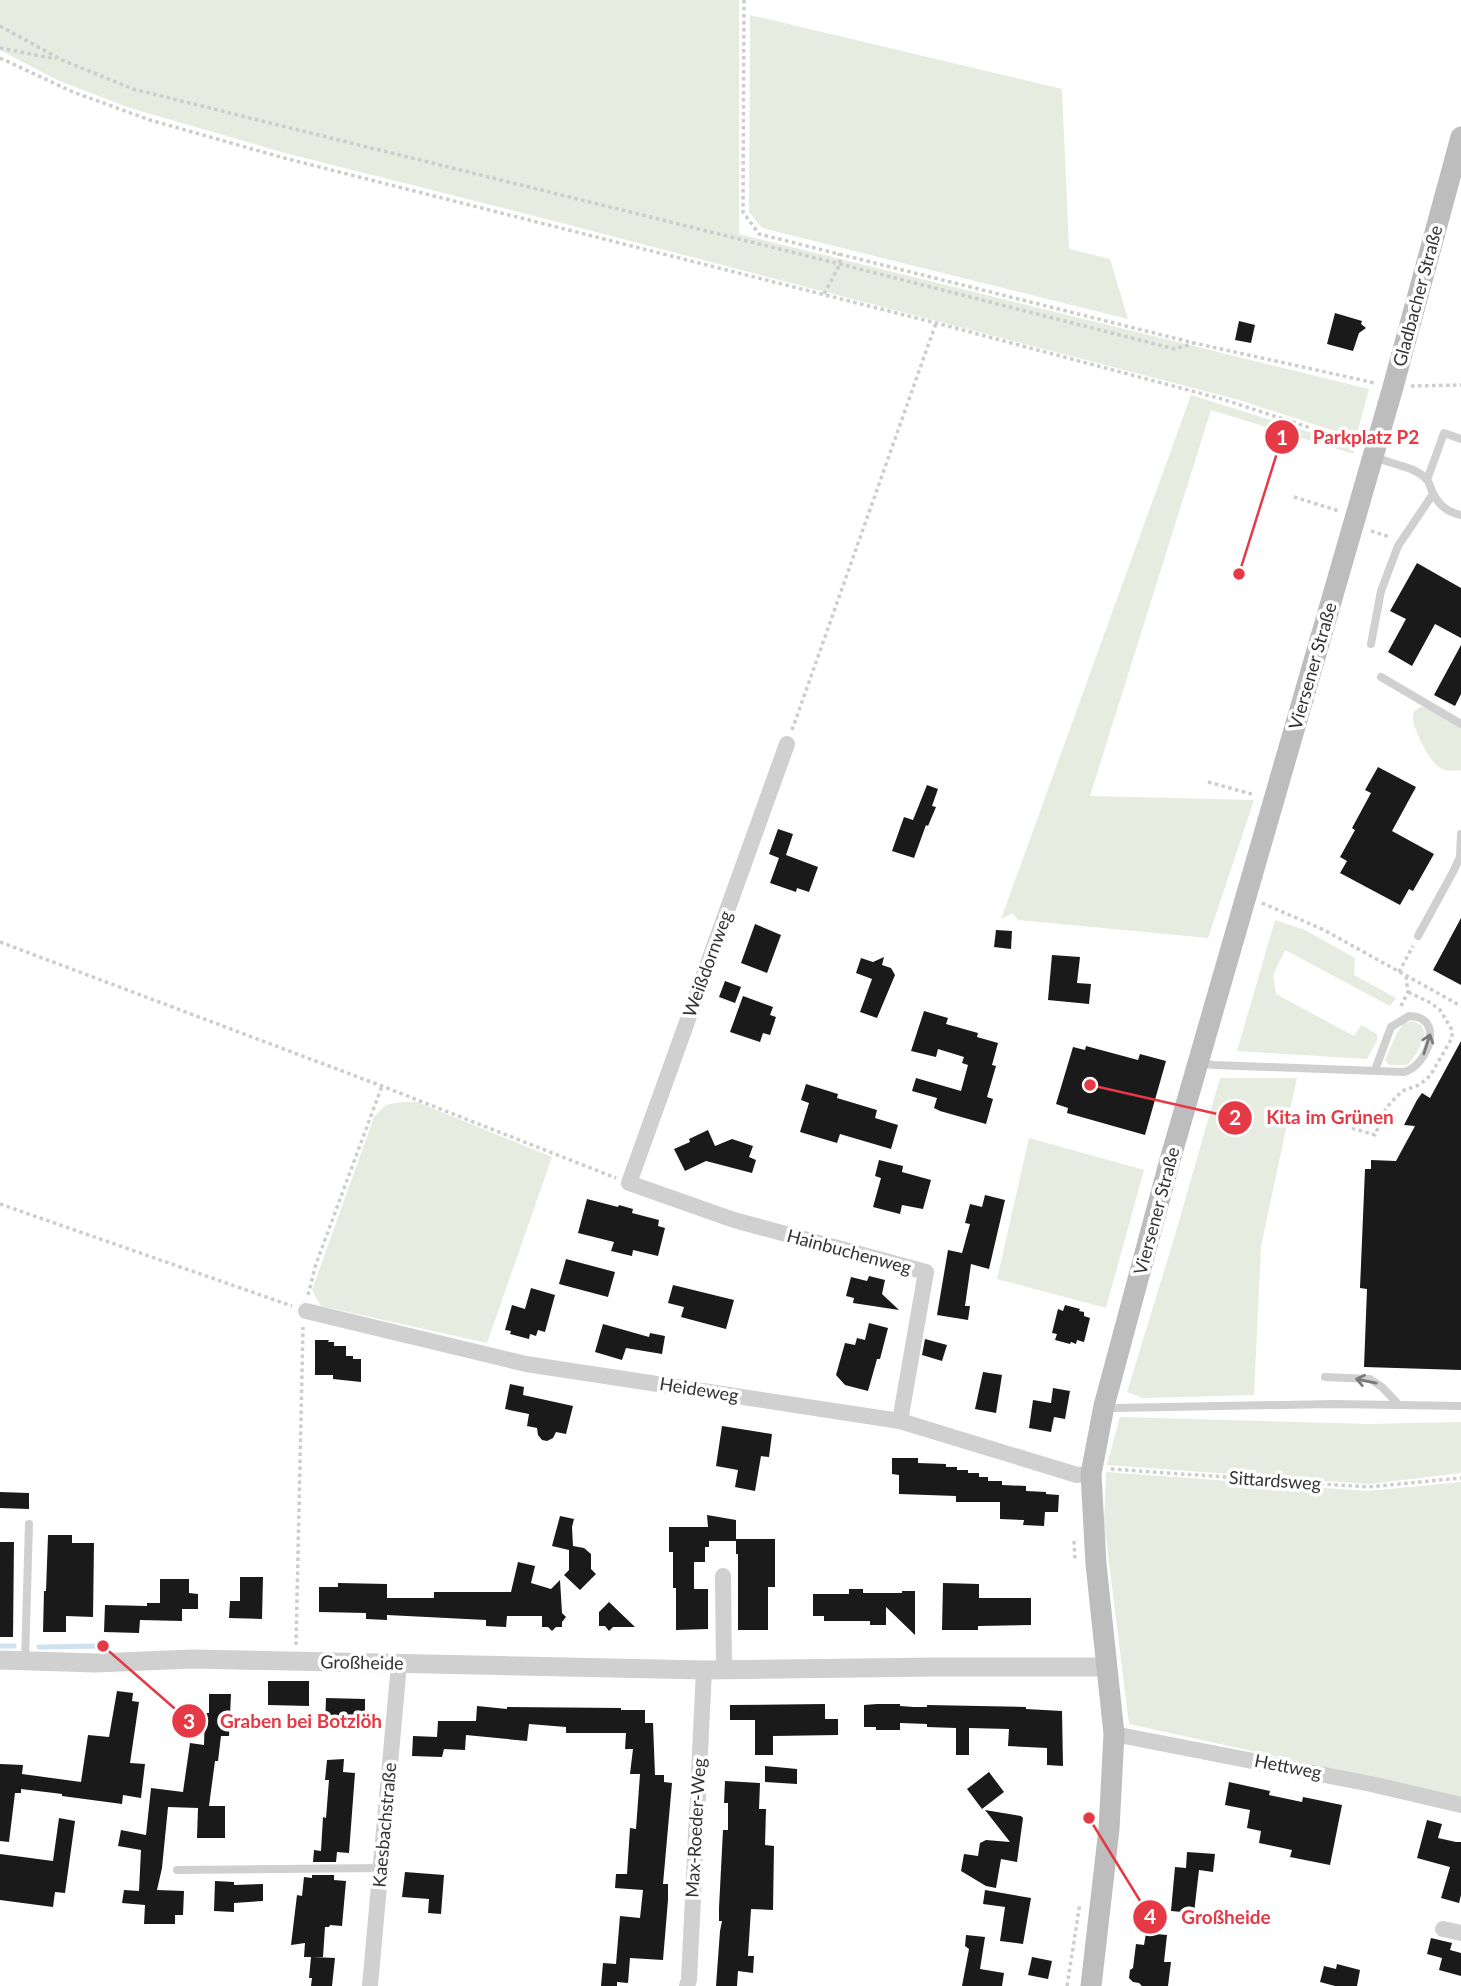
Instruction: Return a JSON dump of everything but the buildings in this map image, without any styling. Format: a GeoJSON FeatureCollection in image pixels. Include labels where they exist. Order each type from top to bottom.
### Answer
{"type":"FeatureCollection","features":[{"type":"Feature","properties":{"kind":"main road","name":"Gladbacher Straße"},"geometry":{"type":"LineString","coordinates":[[1373,456],[1461,137]]}},
{"type":"Feature","properties":{"kind":"main road","name":"Viersener Straße"},"geometry":{"type":"LineString","coordinates":[[1091,1986],[1108,1829],[1114,1734],[1096,1564],[1091,1474],[1104,1406],[1198,1063],[1373,456]]}},
{"type":"Feature","properties":{"kind":"street","name":"Weißdornweg"},"geometry":{"type":"LineString","coordinates":[[629,1183],[787,744]]}},
{"type":"Feature","properties":{"kind":"street","name":"Hainbuchenweg"},"geometry":{"type":"LineString","coordinates":[[629,1183],[734,1220],[926,1272],[900,1422]]}},
{"type":"Feature","properties":{"kind":"street","name":"Heideweg"},"geometry":{"type":"LineString","coordinates":[[306,1311],[526,1364],[900,1422],[1077,1475],[1091,1474]]}},
{"type":"Feature","properties":{"kind":"street"},"geometry":{"type":"LineString","coordinates":[[723,1576],[724,1670]]}},
{"type":"Feature","properties":{"kind":"street","name":"Großheide"},"geometry":{"type":"LineString","coordinates":[[0,1660],[96,1663],[192,1659],[704,1671],[1106,1667]]}},
{"type":"Feature","properties":{"kind":"street","name":"Kaesbachstraße"},"geometry":{"type":"LineString","coordinates":[[370,1986],[400,1664]]}},
{"type":"Feature","properties":{"kind":"street","name":"Max-Roeder-Weg"},"geometry":{"type":"LineString","coordinates":[[687,1986],[690,1980],[704,1671]]}},
{"type":"Feature","properties":{"kind":"street","name":"Hettweg"},"geometry":{"type":"LineString","coordinates":[[1114,1734],[1371,1784],[1461,1805]]}},
{"type":"Feature","properties":{"kind":"street"},"geometry":{"type":"LineString","coordinates":[[1443,1929],[1461,1933]]}},
{"type":"Feature","properties":{"kind":"lane"},"geometry":{"type":"LineString","coordinates":[[1427,480],[1444,433],[1461,439]]}},
{"type":"Feature","properties":{"kind":"lane"},"geometry":{"type":"LineString","coordinates":[[1373,456],[1412,470],[1427,480],[1442,508],[1461,515]]}},
{"type":"Feature","properties":{"kind":"lane"},"geometry":{"type":"LineString","coordinates":[[1371,644],[1381,591],[1398,546],[1433,494]]}},
{"type":"Feature","properties":{"kind":"lane"},"geometry":{"type":"LineString","coordinates":[[1381,677],[1461,724]]}},
{"type":"Feature","properties":{"kind":"lane"},"geometry":{"type":"LineString","coordinates":[[1418,936],[1457,865],[1461,834]]}},
{"type":"Feature","properties":{"kind":"lane"},"geometry":{"type":"LineString","coordinates":[[1198,1063],[1214,1065],[1375,1070],[1410,1071],[1429,1043],[1430,1028],[1426,1022],[1420,1017],[1405,1017],[1391,1027],[1375,1070]]}},
{"type":"Feature","properties":{"kind":"lane"},"geometry":{"type":"LineString","coordinates":[[1325,1377],[1376,1381],[1399,1405]]}},
{"type":"Feature","properties":{"kind":"lane"},"geometry":{"type":"LineString","coordinates":[[1104,1406],[1461,1406]]}},
{"type":"Feature","properties":{"kind":"lane"},"geometry":{"type":"LineString","coordinates":[[25,1661],[29,1524]]}},
{"type":"Feature","properties":{"kind":"lane"},"geometry":{"type":"LineString","coordinates":[[177,1870],[380,1868]]}},
{"type":"Feature","properties":{"kind":"path"},"geometry":{"type":"LineString","coordinates":[[744,0],[743,212],[760,234],[1194,343],[1393,387],[1461,385]]}},
{"type":"Feature","properties":{"kind":"path"},"geometry":{"type":"LineString","coordinates":[[0,26],[62,60],[133,89],[1175,349],[1194,343]]}},
{"type":"Feature","properties":{"kind":"path"},"geometry":{"type":"LineString","coordinates":[[0,48],[62,60]]}},
{"type":"Feature","properties":{"kind":"path"},"geometry":{"type":"LineString","coordinates":[[0,58],[73,92],[150,120],[297,162],[936,323],[1222,399],[1361,444],[1373,456]]}},
{"type":"Feature","properties":{"kind":"path"},"geometry":{"type":"LineString","coordinates":[[824,295],[840,264],[839,253]]}},
{"type":"Feature","properties":{"kind":"path"},"geometry":{"type":"LineString","coordinates":[[787,744],[936,323]]}},
{"type":"Feature","properties":{"kind":"path"},"geometry":{"type":"LineString","coordinates":[[1294,497],[1343,512]]}},
{"type":"Feature","properties":{"kind":"path"},"geometry":{"type":"LineString","coordinates":[[1366,530],[1402,540]]}},
{"type":"Feature","properties":{"kind":"path"},"geometry":{"type":"LineString","coordinates":[[1208,782],[1262,797],[1277,791]]}},
{"type":"Feature","properties":{"kind":"path"},"geometry":{"type":"LineString","coordinates":[[1246,897],[1324,930],[1461,1006]]}},
{"type":"Feature","properties":{"kind":"path"},"geometry":{"type":"LineString","coordinates":[[1399,972],[1418,936]]}},
{"type":"Feature","properties":{"kind":"path"},"geometry":{"type":"LineString","coordinates":[[0,942],[382,1086],[629,1183]]}},
{"type":"Feature","properties":{"kind":"path"},"geometry":{"type":"LineString","coordinates":[[1391,1027],[1408,992],[1406,976]]}},
{"type":"Feature","properties":{"kind":"path"},"geometry":{"type":"LineString","coordinates":[[296,1661],[302,1329],[316,1264],[382,1086]]}},
{"type":"Feature","properties":{"kind":"path"},"geometry":{"type":"LineString","coordinates":[[0,1204],[306,1311]]}},
{"type":"Feature","properties":{"kind":"path","name":"Sittardsweg"},"geometry":{"type":"LineString","coordinates":[[1091,1474],[1104,1468],[1368,1488],[1461,1478]]}},
{"type":"Feature","properties":{"kind":"shaded area"},"geometry":{"type":"Polygon","coordinates":[[[0,0],[739,0],[739,234],[1369,389],[1356,438],[1239,400],[285,153],[130,108],[57,80],[0,50],[0,0]]]}},
{"type":"Feature","properties":{"kind":"shaded area"},"geometry":{"type":"Polygon","coordinates":[[[750,15],[1062,89],[1069,249],[1110,259],[1128,319],[762,228],[749,212],[750,15]]]}},
{"type":"Feature","properties":{"kind":"shaded area"},"geometry":{"type":"Polygon","coordinates":[[[1191,395],[1353,446],[1354,454],[1211,410],[1090,796],[1254,800],[1208,938],[1018,920],[1013,913],[1001,919],[1191,395]]]}},
{"type":"Feature","properties":{"kind":"shaded area"},"geometry":{"type":"Polygon","coordinates":[[[1420,707],[1461,726],[1461,770],[1444,770],[1435,764],[1426,751],[1413,721],[1415,711],[1420,707]]]}},
{"type":"Feature","properties":{"kind":"shaded area"},"geometry":{"type":"Polygon","coordinates":[[[1275,920],[1305,930],[1355,958],[1354,975],[1396,998],[1390,1006],[1285,950],[1273,975],[1276,994],[1354,1036],[1361,1025],[1377,1034],[1377,1040],[1367,1059],[1237,1051],[1275,920]]]}},
{"type":"Feature","properties":{"kind":"shaded area"},"geometry":{"type":"Polygon","coordinates":[[[1413,1021],[1421,1025],[1425,1033],[1418,1050],[1407,1065],[1389,1065],[1385,1060],[1397,1033],[1404,1023],[1413,1021]]]}},
{"type":"Feature","properties":{"kind":"shaded area"},"geometry":{"type":"Polygon","coordinates":[[[1220,1078],[1297,1078],[1261,1246],[1254,1395],[1143,1398],[1127,1392],[1220,1078]]]}},
{"type":"Feature","properties":{"kind":"shaded area"},"geometry":{"type":"Polygon","coordinates":[[[417,1102],[552,1157],[487,1343],[321,1306],[312,1290],[374,1117],[386,1105],[417,1102]]]}},
{"type":"Feature","properties":{"kind":"shaded area"},"geometry":{"type":"Polygon","coordinates":[[[1029,1138],[1144,1170],[1106,1308],[997,1279],[1029,1138]]]}},
{"type":"Feature","properties":{"kind":"shaded area"},"geometry":{"type":"Polygon","coordinates":[[[1120,1417],[1368,1424],[1461,1422],[1461,1473],[1369,1484],[1107,1465],[1120,1417]]]}},
{"type":"Feature","properties":{"kind":"shaded area"},"geometry":{"type":"Polygon","coordinates":[[[1106,1472],[1368,1491],[1461,1482],[1461,1797],[1129,1724],[1104,1522],[1106,1472]]]}},
{"type":"Feature","properties":{"kind":"waterway"},"geometry":{"type":"LineString","coordinates":[[0,1646],[14,1646]]}},
{"type":"Feature","properties":{"kind":"waterway"},"geometry":{"type":"LineString","coordinates":[[39,1647],[103,1646]]}},
{"type":"Feature","properties":{"kind":"place","name":"Parkplatz P2"},"geometry":{"type":"Point","coordinates":[1239,574]}},
{"type":"Feature","properties":{"kind":"place","name":"Kita im Grünen"},"geometry":{"type":"Point","coordinates":[1090,1085]}},
{"type":"Feature","properties":{"kind":"place","name":"Graben bei Botzlöh"},"geometry":{"type":"Point","coordinates":[103,1646]}},
{"type":"Feature","properties":{"kind":"place","name":"Großheide"},"geometry":{"type":"Point","coordinates":[1089,1818]}}]}
